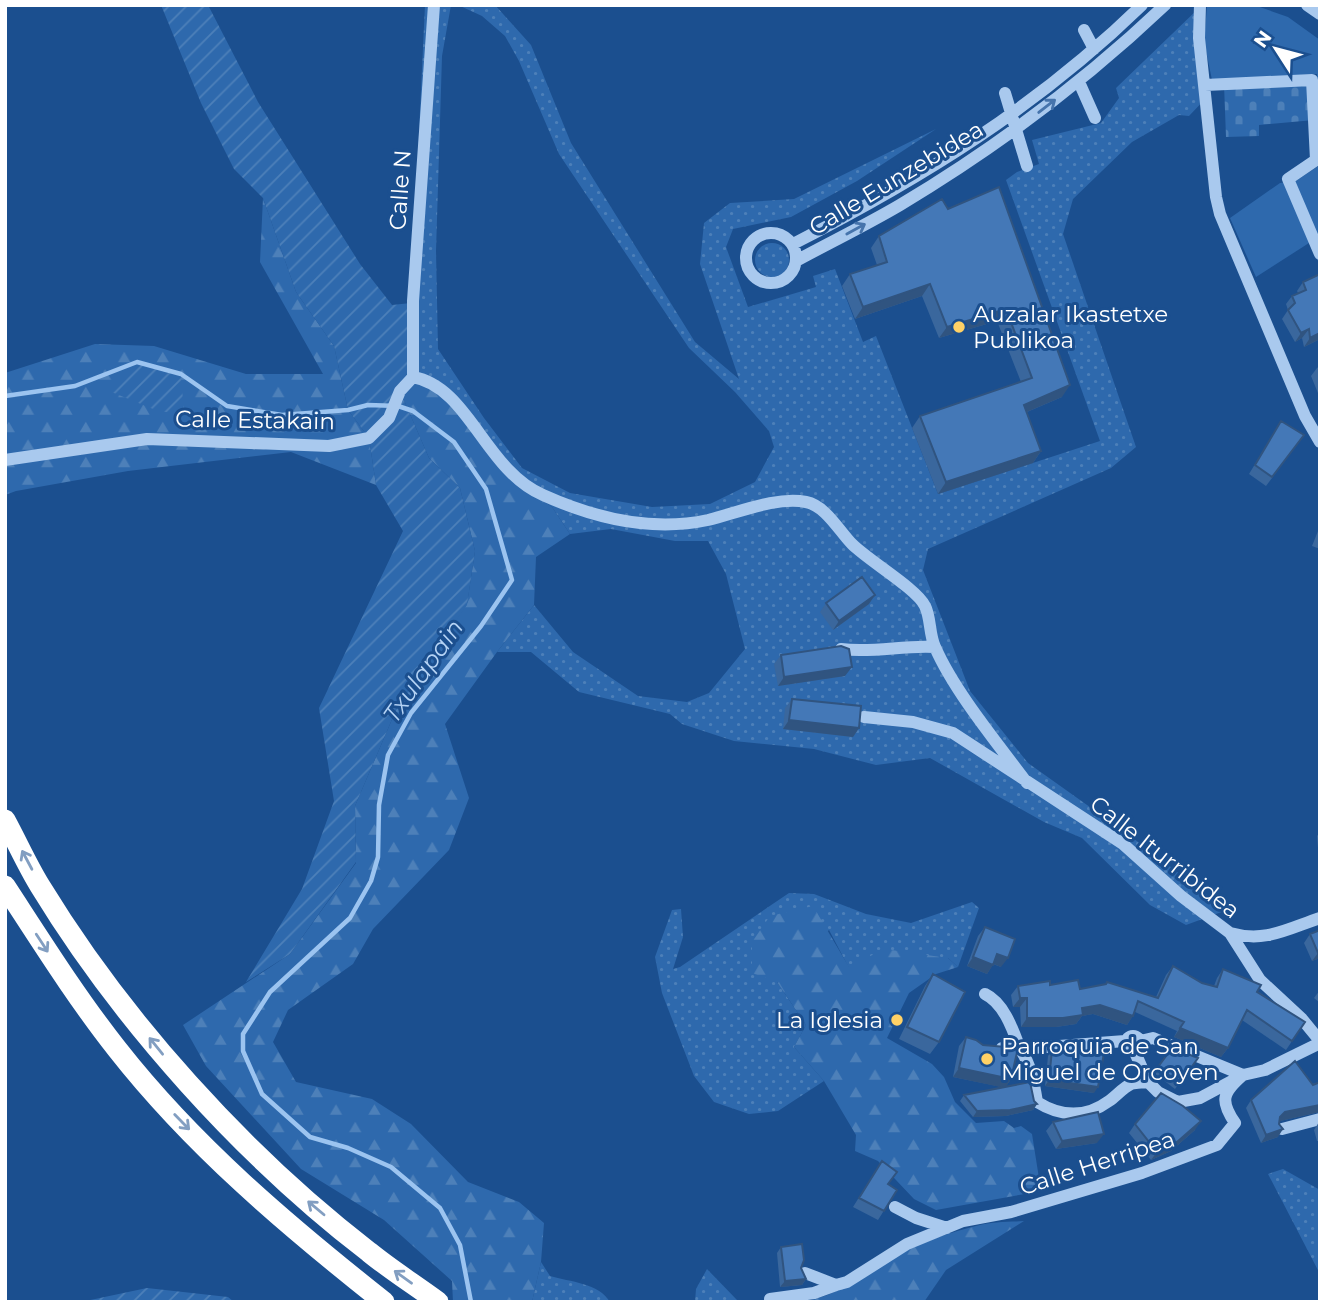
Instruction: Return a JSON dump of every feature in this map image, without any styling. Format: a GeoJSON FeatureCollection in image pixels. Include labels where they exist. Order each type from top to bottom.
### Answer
{"type":"FeatureCollection","features":[{"type":"Feature","properties":{"kind":"highway"},"geometry":{"type":"LineString","coordinates":[[5,820],[40,886],[106,982],[158,1049],[236,1135],[368,1252],[438,1302]]}},
{"type":"Feature","properties":{"kind":"highway"},"geometry":{"type":"LineString","coordinates":[[5,886],[56,965],[117,1049],[177,1118],[242,1183],[303,1238],[384,1302]]}},
{"type":"Feature","properties":{"kind":"street","name":"Calle N"},"geometry":{"type":"LineString","coordinates":[[413,377],[413,301],[434,5]]}},
{"type":"Feature","properties":{"kind":"street","name":"Calle Eunzebidea"},"geometry":{"type":"LineString","coordinates":[[793,244],[918,177],[1012,115],[1094,49],[1142,5]]}},
{"type":"Feature","properties":{"kind":"street","name":"Calle Eunzebidea"},"geometry":{"type":"LineString","coordinates":[[796,261],[900,205],[1016,130],[1079,82],[1165,5]]}},
{"type":"Feature","properties":{"kind":"street"},"geometry":{"type":"LineString","coordinates":[[1200,5],[1199,38],[1220,214],[1305,416],[1320,442]]}},
{"type":"Feature","properties":{"kind":"street"},"geometry":{"type":"LineString","coordinates":[[1307,5],[1320,13]]}},
{"type":"Feature","properties":{"kind":"street"},"geometry":{"type":"LineString","coordinates":[[1084,30],[1094,49]]}},
{"type":"Feature","properties":{"kind":"street"},"geometry":{"type":"LineString","coordinates":[[1205,85],[1312,80],[1315,160],[1288,179],[1320,254]]}},
{"type":"Feature","properties":{"kind":"street"},"geometry":{"type":"LineString","coordinates":[[1079,82],[1095,118]]}},
{"type":"Feature","properties":{"kind":"street","name":"Calle Eunzebidea"},"geometry":{"type":"LineString","coordinates":[[1005,93],[1027,166]]}},
{"type":"Feature","properties":{"kind":"street","name":"Calle Eunzebidea"},"geometry":{"type":"LineString","coordinates":[[779,233],[793,244],[796,261],[786,279],[771,284],[755,278],[746,263],[748,246],[761,234],[779,233]]}},
{"type":"Feature","properties":{"kind":"street","name":"Calle Estakain"},"geometry":{"type":"LineString","coordinates":[[5,460],[147,439],[329,446],[369,438],[389,418],[400,391],[413,377]]}},
{"type":"Feature","properties":{"kind":"street"},"geometry":{"type":"LineString","coordinates":[[413,377],[425,379],[440,387],[454,400],[494,456],[528,489],[571,508],[630,522],[671,525],[790,501],[808,502],[821,509],[853,545],[913,592],[925,606],[935,647],[960,690],[1027,783]]}},
{"type":"Feature","properties":{"kind":"street"},"geometry":{"type":"LineString","coordinates":[[841,649],[863,652],[893,650],[912,645],[935,647]]}},
{"type":"Feature","properties":{"kind":"street","name":"Calle Iturribidea"},"geometry":{"type":"LineString","coordinates":[[863,717],[913,722],[953,733],[1122,844],[1181,896],[1230,933],[1260,980],[1302,1019],[1320,1042]]}},
{"type":"Feature","properties":{"kind":"street"},"geometry":{"type":"LineString","coordinates":[[1230,933],[1250,939],[1320,918]]}},
{"type":"Feature","properties":{"kind":"street"},"geometry":{"type":"LineString","coordinates":[[985,994],[998,1004],[1015,1034],[1033,1076],[1037,1102],[1052,1111],[1068,1114],[1088,1112],[1106,1103],[1130,1084],[1148,1082]]}},
{"type":"Feature","properties":{"kind":"street"},"geometry":{"type":"LineString","coordinates":[[992,1047],[1020,1049],[1133,1044],[1153,1038],[1243,1075]]}},
{"type":"Feature","properties":{"kind":"street"},"geometry":{"type":"LineString","coordinates":[[1133,1044],[1148,1082],[1178,1102],[1200,1098],[1243,1075],[1265,1070],[1320,1042]]}},
{"type":"Feature","properties":{"kind":"street","name":"Calle Herripea"},"geometry":{"type":"LineString","coordinates":[[770,1299],[814,1293],[847,1282],[906,1244],[963,1221],[1011,1212],[1142,1173],[1217,1145],[1235,1123],[1224,1101],[1230,1086],[1243,1075]]}},
{"type":"Feature","properties":{"kind":"street"},"geometry":{"type":"LineString","coordinates":[[1282,1129],[1320,1119]]}},
{"type":"Feature","properties":{"kind":"street"},"geometry":{"type":"LineString","coordinates":[[895,1207],[916,1218],[947,1228]]}},
{"type":"Feature","properties":{"kind":"street"},"geometry":{"type":"LineString","coordinates":[[805,1273],[836,1285]]}},
{"type":"Feature","properties":{"kind":"green space"},"geometry":{"type":"Polygon","coordinates":[[[161,5],[208,5],[258,102],[360,264],[392,305],[411,303],[412,377],[400,391],[429,458],[460,488],[475,551],[467,605],[399,703],[355,806],[356,862],[290,954],[246,982],[302,889],[334,801],[319,708],[403,531],[376,485],[369,438],[348,410],[334,346],[296,292],[263,198],[234,169],[201,103],[161,5]]]}},
{"type":"Feature","properties":{"kind":"green space"},"geometry":{"type":"Polygon","coordinates":[[[425,5],[451,5],[442,56],[436,251],[438,349],[484,418],[522,468],[570,493],[652,507],[710,504],[755,482],[774,447],[769,431],[735,392],[689,348],[559,154],[519,61],[505,36],[482,16],[458,5],[495,5],[531,45],[571,143],[695,342],[739,379],[700,264],[704,223],[730,203],[794,199],[936,129],[857,181],[791,217],[733,229],[726,247],[748,307],[816,287],[813,276],[835,269],[863,342],[876,336],[938,494],[1100,441],[1006,180],[1017,172],[1039,164],[1032,140],[1101,123],[1119,98],[1116,88],[1199,8],[1207,97],[1189,116],[1179,115],[1132,142],[1073,199],[1063,234],[1136,447],[1111,468],[928,549],[923,570],[970,691],[1028,763],[1125,832],[1227,910],[1186,925],[1150,905],[1082,838],[1044,822],[930,758],[876,765],[814,749],[734,741],[682,724],[670,714],[579,692],[531,652],[497,652],[534,605],[573,652],[638,696],[687,702],[709,693],[745,649],[726,574],[708,541],[675,541],[611,529],[570,534],[552,507],[528,489],[413,377],[411,303],[425,5]]]}},
{"type":"Feature","properties":{"kind":"green space"},"geometry":{"type":"Polygon","coordinates":[[[1254,5],[1288,17],[1320,40],[1320,121],[1317,74],[1212,80],[1204,41],[1207,7],[1254,5]]]}},
{"type":"Feature","properties":{"kind":"green space"},"geometry":{"type":"Polygon","coordinates":[[[1312,80],[1314,120],[1259,125],[1259,136],[1226,137],[1224,84],[1312,80]]]}},
{"type":"Feature","properties":{"kind":"green space"},"geometry":{"type":"Polygon","coordinates":[[[1320,165],[1320,265],[1309,243],[1256,277],[1230,218],[1280,183],[1297,180],[1320,165]]]}},
{"type":"Feature","properties":{"kind":"green space"},"geometry":{"type":"Polygon","coordinates":[[[263,198],[296,292],[334,346],[348,410],[369,438],[376,485],[291,452],[128,471],[5,495],[5,373],[95,344],[154,346],[246,374],[323,374],[260,262],[263,198]]]}},
{"type":"Feature","properties":{"kind":"green space"},"geometry":{"type":"Polygon","coordinates":[[[772,243],[784,248],[789,260],[784,272],[772,277],[760,272],[755,260],[760,248],[772,243]]]}},
{"type":"Feature","properties":{"kind":"green space"},"geometry":{"type":"Polygon","coordinates":[[[137,362],[181,374],[184,414],[158,411],[109,391],[137,362]]]}},
{"type":"Feature","properties":{"kind":"green space"},"geometry":{"type":"Polygon","coordinates":[[[413,377],[454,400],[528,489],[552,507],[570,534],[536,557],[534,605],[445,724],[469,798],[449,850],[373,929],[353,964],[288,1010],[273,1042],[296,1082],[372,1099],[411,1124],[468,1182],[519,1202],[544,1223],[541,1262],[532,1302],[453,1302],[452,1281],[384,1220],[301,1169],[206,1066],[183,1025],[290,954],[356,863],[355,806],[399,703],[467,604],[475,551],[460,488],[429,458],[403,398],[413,377]]]}},
{"type":"Feature","properties":{"kind":"green space"},"geometry":{"type":"Polygon","coordinates":[[[789,893],[814,894],[866,914],[911,923],[972,902],[979,908],[958,967],[948,958],[849,968],[829,930],[777,982],[806,1025],[794,1047],[824,1081],[778,1111],[749,1114],[714,1102],[694,1076],[662,993],[655,957],[672,910],[681,909],[683,937],[673,969],[680,967],[789,893]]]}},
{"type":"Feature","properties":{"kind":"green space"},"geometry":{"type":"Polygon","coordinates":[[[813,906],[849,967],[884,949],[948,958],[958,967],[936,974],[909,993],[887,1038],[932,1064],[944,1077],[955,1102],[976,1123],[1004,1121],[1014,1128],[1021,1126],[1032,1134],[1041,1191],[936,1210],[914,1199],[878,1161],[855,1151],[856,1135],[824,1081],[794,1047],[806,1025],[777,982],[752,973],[752,942],[770,916],[813,906]]]}},
{"type":"Feature","properties":{"kind":"green space"},"geometry":{"type":"Polygon","coordinates":[[[1283,1169],[1320,1190],[1320,1274],[1268,1174],[1283,1169]]]}},
{"type":"Feature","properties":{"kind":"green space"},"geometry":{"type":"Polygon","coordinates":[[[1024,1221],[946,1270],[924,1302],[798,1302],[813,1300],[839,1290],[917,1245],[982,1225],[1024,1221]]]}},
{"type":"Feature","properties":{"kind":"green space"},"geometry":{"type":"Polygon","coordinates":[[[541,1262],[550,1276],[591,1287],[610,1302],[532,1302],[541,1262]]]}},
{"type":"Feature","properties":{"kind":"green space"},"geometry":{"type":"Polygon","coordinates":[[[707,1269],[738,1302],[695,1302],[696,1289],[707,1269]]]}},
{"type":"Feature","properties":{"kind":"green space"},"geometry":{"type":"Polygon","coordinates":[[[147,1288],[228,1297],[234,1302],[81,1302],[147,1288]]]}},
{"type":"Feature","properties":{"kind":"building"},"geometry":{"type":"Polygon","coordinates":[[[999,187],[1070,385],[1024,405],[1041,451],[946,482],[920,416],[1032,378],[1006,309],[947,327],[930,284],[863,307],[850,274],[887,262],[879,236],[942,199],[948,209],[999,187]]]}},
{"type":"Feature","properties":{"kind":"building"},"geometry":{"type":"Polygon","coordinates":[[[1320,274],[1320,333],[1310,338],[1309,329],[1301,333],[1288,310],[1295,303],[1292,296],[1306,290],[1303,282],[1320,274]]]}},
{"type":"Feature","properties":{"kind":"building"},"geometry":{"type":"Polygon","coordinates":[[[1281,421],[1304,435],[1272,477],[1255,465],[1281,421]]]}},
{"type":"Feature","properties":{"kind":"building"},"geometry":{"type":"Polygon","coordinates":[[[862,577],[875,595],[839,621],[826,603],[862,577]]]}},
{"type":"Feature","properties":{"kind":"building"},"geometry":{"type":"Polygon","coordinates":[[[841,646],[849,649],[852,667],[784,677],[781,655],[841,646]]]}},
{"type":"Feature","properties":{"kind":"building"},"geometry":{"type":"Polygon","coordinates":[[[792,699],[861,706],[859,728],[789,720],[792,699]]]}},
{"type":"Feature","properties":{"kind":"building"},"geometry":{"type":"Polygon","coordinates":[[[985,927],[1015,939],[1008,958],[997,954],[993,965],[973,957],[985,927]]]}},
{"type":"Feature","properties":{"kind":"building"},"geometry":{"type":"Polygon","coordinates":[[[1320,930],[1320,952],[1318,953],[1310,934],[1320,930]]]}},
{"type":"Feature","properties":{"kind":"building"},"geometry":{"type":"Polygon","coordinates":[[[1173,966],[1202,983],[1217,987],[1223,969],[1261,985],[1257,992],[1305,1022],[1292,1041],[1247,1010],[1228,1048],[1180,1028],[1184,1022],[1138,1001],[1133,1016],[1100,1005],[1082,1008],[1083,1015],[1027,1018],[1027,998],[1020,998],[1018,986],[1050,981],[1050,985],[1078,980],[1080,989],[1107,982],[1158,998],[1173,966]]]}},
{"type":"Feature","properties":{"kind":"building","name":"Parroquia de San Miguel de Orcoyen"},"geometry":{"type":"Polygon","coordinates":[[[933,974],[965,992],[939,1042],[907,1027],[933,974]]]}},
{"type":"Feature","properties":{"kind":"building"},"geometry":{"type":"Polygon","coordinates":[[[966,1037],[983,1045],[1018,1048],[1011,1079],[959,1068],[966,1037]]]}},
{"type":"Feature","properties":{"kind":"building"},"geometry":{"type":"Polygon","coordinates":[[[1172,1048],[1198,1058],[1180,1083],[1158,1067],[1172,1048]]]}},
{"type":"Feature","properties":{"kind":"building"},"geometry":{"type":"Polygon","coordinates":[[[1052,1050],[1104,1053],[1098,1087],[1049,1080],[1052,1050]]]}},
{"type":"Feature","properties":{"kind":"building"},"geometry":{"type":"Polygon","coordinates":[[[1295,1061],[1313,1085],[1320,1082],[1320,1105],[1285,1112],[1280,1117],[1279,1124],[1283,1129],[1266,1135],[1251,1100],[1295,1061]]]}},
{"type":"Feature","properties":{"kind":"building"},"geometry":{"type":"Polygon","coordinates":[[[1030,1082],[1037,1104],[1010,1110],[977,1111],[964,1095],[1030,1082]]]}},
{"type":"Feature","properties":{"kind":"building"},"geometry":{"type":"Polygon","coordinates":[[[1161,1093],[1201,1121],[1177,1142],[1157,1152],[1135,1124],[1161,1093]]]}},
{"type":"Feature","properties":{"kind":"building"},"geometry":{"type":"Polygon","coordinates":[[[1098,1112],[1104,1134],[1062,1141],[1053,1122],[1098,1112]]]}},
{"type":"Feature","properties":{"kind":"building"},"geometry":{"type":"Polygon","coordinates":[[[882,1161],[897,1172],[888,1184],[897,1190],[884,1211],[859,1198],[882,1161]]]}},
{"type":"Feature","properties":{"kind":"building"},"geometry":{"type":"Polygon","coordinates":[[[802,1244],[804,1260],[801,1268],[806,1279],[785,1281],[781,1247],[802,1244]]]}},
{"type":"Feature","properties":{"kind":"waterway","name":"Txulapain"},"geometry":{"type":"LineString","coordinates":[[5,396],[75,386],[137,362],[181,374],[227,406],[282,415],[348,410],[368,405],[398,406],[413,411],[454,442],[486,489],[512,580],[481,626],[411,713],[388,755],[379,805],[378,857],[371,881],[350,918],[270,992],[243,1034],[243,1051],[262,1094],[310,1137],[348,1148],[391,1167],[440,1208],[460,1245],[471,1302]]}},
{"type":"Feature","properties":{"kind":"place","name":"Auzalar Ikastetxe Publikoa"},"geometry":{"type":"Point","coordinates":[959,327]}},
{"type":"Feature","properties":{"kind":"place","name":"La Iglesia"},"geometry":{"type":"Point","coordinates":[897,1020]}},
{"type":"Feature","properties":{"kind":"place","name":"Parroquia de San Miguel de Orcoyen"},"geometry":{"type":"Point","coordinates":[987,1059]}}]}
